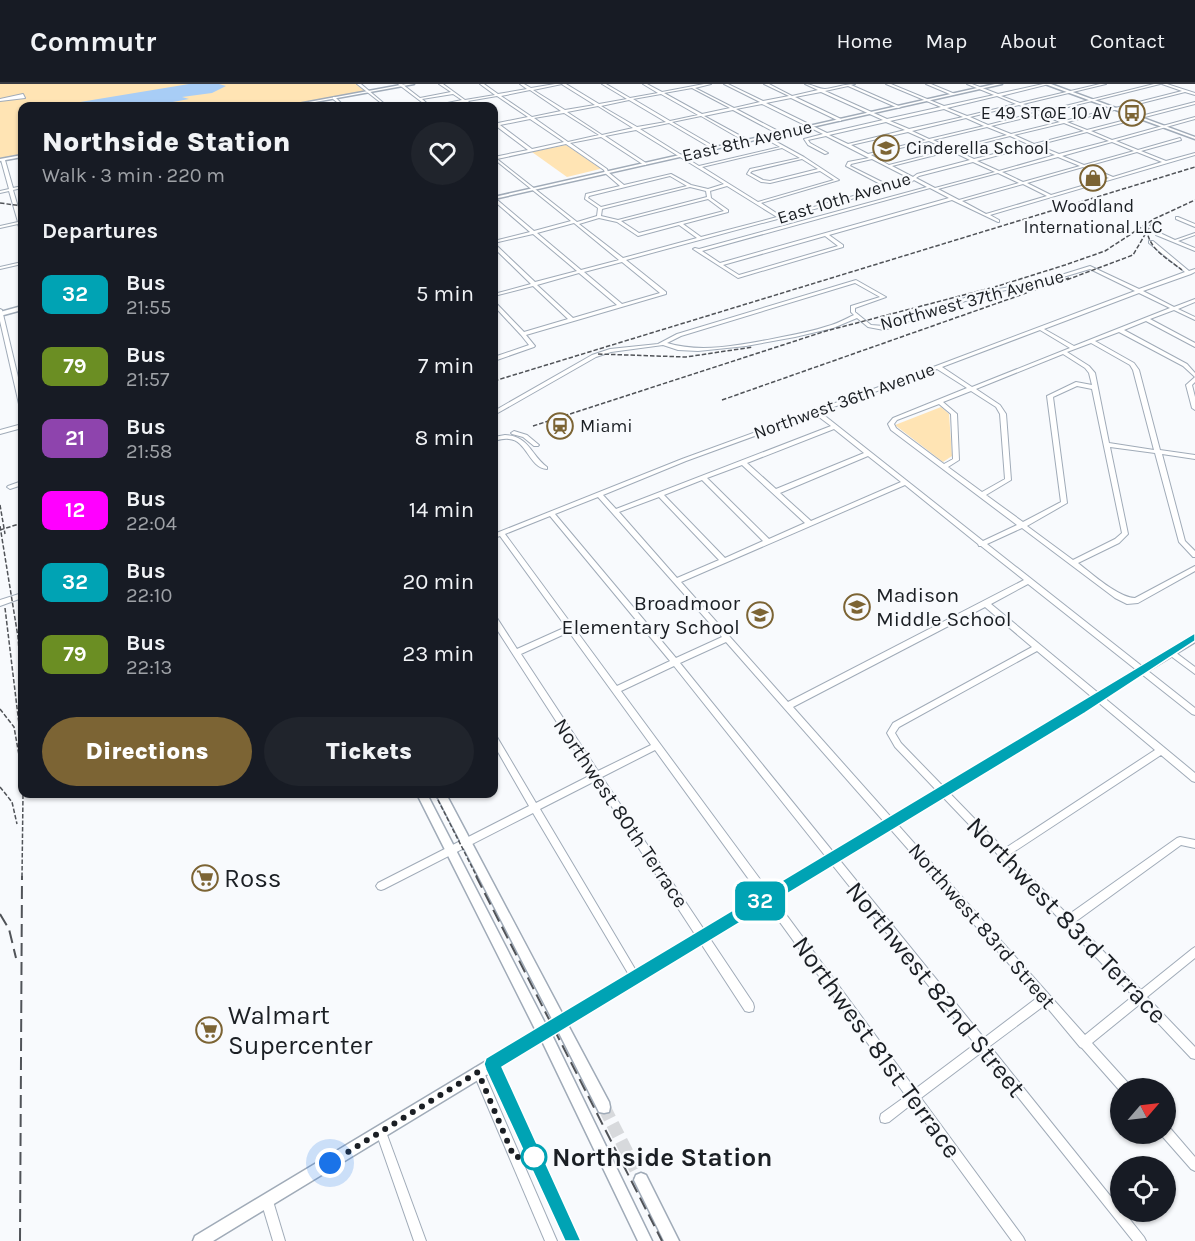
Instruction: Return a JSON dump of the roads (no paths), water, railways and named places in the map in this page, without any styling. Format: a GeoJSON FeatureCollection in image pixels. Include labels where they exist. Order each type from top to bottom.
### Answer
{"type":"FeatureCollection","features":[{"type":"Feature","properties":{"kind":"main road"},"geometry":{"type":"LineString","coordinates":[[316,102],[412,84]]}},
{"type":"Feature","properties":{"kind":"main road","name":"East 8th Avenue"},"geometry":{"type":"LineString","coordinates":[[978,88],[989,84]]}},
{"type":"Feature","properties":{"kind":"main road","name":"East 8th Avenue"},"geometry":{"type":"LineString","coordinates":[[498,196],[1000,84]]}},
{"type":"Feature","properties":{"kind":"main road"},"geometry":{"type":"LineString","coordinates":[[1049,84],[1195,138]]}},
{"type":"Feature","properties":{"kind":"main road"},"geometry":{"type":"LineString","coordinates":[[1,160],[18,157]]}},
{"type":"Feature","properties":{"kind":"main road"},"geometry":{"type":"LineString","coordinates":[[1,312],[18,309]]}},
{"type":"Feature","properties":{"kind":"main road"},"geometry":{"type":"LineString","coordinates":[[200,1241],[1195,638]]}},
{"type":"Feature","properties":{"kind":"main road"},"geometry":{"type":"LineString","coordinates":[[424,798],[544,1033],[645,1241]]}},
{"type":"Feature","properties":{"kind":"main road"},"geometry":{"type":"LineString","coordinates":[[443,798],[604,1107]]}},
{"type":"Feature","properties":{"kind":"main road"},"geometry":{"type":"LineString","coordinates":[[641,1180],[672,1241]]}},
{"type":"Feature","properties":{"kind":"street"},"geometry":{"type":"LineString","coordinates":[[359,84],[381,102]]}},
{"type":"Feature","properties":{"kind":"street"},"geometry":{"type":"LineString","coordinates":[[441,84],[464,101]]}},
{"type":"Feature","properties":{"kind":"street"},"geometry":{"type":"LineString","coordinates":[[482,84],[568,143],[623,186]]}},
{"type":"Feature","properties":{"kind":"street"},"geometry":{"type":"LineString","coordinates":[[522,84],[643,163]]}},
{"type":"Feature","properties":{"kind":"street"},"geometry":{"type":"LineString","coordinates":[[458,102],[562,84],[780,217]]}},
{"type":"Feature","properties":{"kind":"street"},"geometry":{"type":"LineString","coordinates":[[604,84],[713,147]]}},
{"type":"Feature","properties":{"kind":"street"},"geometry":{"type":"LineString","coordinates":[[645,84],[745,140]]}},
{"type":"Feature","properties":{"kind":"street"},"geometry":{"type":"LineString","coordinates":[[685,84],[777,133]]}},
{"type":"Feature","properties":{"kind":"street"},"geometry":{"type":"LineString","coordinates":[[498,123],[709,84]]}},
{"type":"Feature","properties":{"kind":"street"},"geometry":{"type":"LineString","coordinates":[[726,84],[998,221]]}},
{"type":"Feature","properties":{"kind":"street"},"geometry":{"type":"LineString","coordinates":[[766,84],[838,119]]}},
{"type":"Feature","properties":{"kind":"street"},"geometry":{"type":"LineString","coordinates":[[807,84],[1051,196]]}},
{"type":"Feature","properties":{"kind":"street"},"geometry":{"type":"LineString","coordinates":[[498,157],[850,84],[897,106]]}},
{"type":"Feature","properties":{"kind":"street"},"geometry":{"type":"LineString","coordinates":[[888,84],[1112,178]]}},
{"type":"Feature","properties":{"kind":"street"},"geometry":{"type":"LineString","coordinates":[[928,84],[951,94]]}},
{"type":"Feature","properties":{"kind":"street"},"geometry":{"type":"LineString","coordinates":[[969,84],[1166,162]]}},
{"type":"Feature","properties":{"kind":"street"},"geometry":{"type":"LineString","coordinates":[[826,153],[809,144],[806,139],[1049,84]]}},
{"type":"Feature","properties":{"kind":"street"},"geometry":{"type":"LineString","coordinates":[[848,145],[1104,84]]}},
{"type":"Feature","properties":{"kind":"street"},"geometry":{"type":"LineString","coordinates":[[889,187],[848,166],[849,163],[931,140],[1158,84]]}},
{"type":"Feature","properties":{"kind":"street"},"geometry":{"type":"LineString","coordinates":[[1164,84],[1195,94]]}},
{"type":"Feature","properties":{"kind":"street"},"geometry":{"type":"LineString","coordinates":[[401,85],[423,102]]}},
{"type":"Feature","properties":{"kind":"street"},"geometry":{"type":"LineString","coordinates":[[889,166],[1185,91]]}},
{"type":"Feature","properties":{"kind":"street"},"geometry":{"type":"LineString","coordinates":[[419,99],[453,93]]}},
{"type":"Feature","properties":{"kind":"street"},"geometry":{"type":"LineString","coordinates":[[23,95],[24,97],[16,98],[2,99],[23,95]]}},
{"type":"Feature","properties":{"kind":"street"},"geometry":{"type":"LineString","coordinates":[[334,98],[338,102]]}},
{"type":"Feature","properties":{"kind":"street","name":"East 10th Avenue"},"geometry":{"type":"LineString","coordinates":[[498,294],[909,182],[918,175],[1195,103]]}},
{"type":"Feature","properties":{"kind":"street"},"geometry":{"type":"LineString","coordinates":[[698,251],[1195,118]]}},
{"type":"Feature","properties":{"kind":"street"},"geometry":{"type":"LineString","coordinates":[[498,127],[531,150]]}},
{"type":"Feature","properties":{"kind":"street"},"geometry":{"type":"LineString","coordinates":[[758,203],[830,184],[837,180],[763,136]]}},
{"type":"Feature","properties":{"kind":"street"},"geometry":{"type":"LineString","coordinates":[[959,201],[1180,140]]}},
{"type":"Feature","properties":{"kind":"street"},"geometry":{"type":"LineString","coordinates":[[699,167],[783,147]]}},
{"type":"Feature","properties":{"kind":"street"},"geometry":{"type":"LineString","coordinates":[[986,215],[1195,154]]}},
{"type":"Feature","properties":{"kind":"street"},"geometry":{"type":"LineString","coordinates":[[803,158],[748,173],[766,182],[819,170]]}},
{"type":"Feature","properties":{"kind":"street"},"geometry":{"type":"LineString","coordinates":[[1,160],[18,211]]}},
{"type":"Feature","properties":{"kind":"street"},"geometry":{"type":"LineString","coordinates":[[498,161],[664,293],[523,334]]}},
{"type":"Feature","properties":{"kind":"street"},"geometry":{"type":"LineString","coordinates":[[600,208],[585,196],[671,175],[690,186],[708,190],[727,185]]}},
{"type":"Feature","properties":{"kind":"street"},"geometry":{"type":"LineString","coordinates":[[600,208],[690,186]]}},
{"type":"Feature","properties":{"kind":"street"},"geometry":{"type":"LineString","coordinates":[[0,192],[18,188]]}},
{"type":"Feature","properties":{"kind":"street"},"geometry":{"type":"LineString","coordinates":[[498,243],[532,232],[599,217],[618,221],[638,235],[727,211],[709,198],[708,190]]}},
{"type":"Feature","properties":{"kind":"street"},"geometry":{"type":"LineString","coordinates":[[618,221],[709,198]]}},
{"type":"Feature","properties":{"kind":"street"},"geometry":{"type":"LineString","coordinates":[[719,265],[953,198]]}},
{"type":"Feature","properties":{"kind":"street"},"geometry":{"type":"LineString","coordinates":[[498,201],[620,305]]}},
{"type":"Feature","properties":{"kind":"street"},"geometry":{"type":"LineString","coordinates":[[599,217],[600,208]]}},
{"type":"Feature","properties":{"kind":"street"},"geometry":{"type":"LineString","coordinates":[[1177,218],[1195,226]]}},
{"type":"Feature","properties":{"kind":"street"},"geometry":{"type":"LineString","coordinates":[[0,227],[18,224]]}},
{"type":"Feature","properties":{"kind":"street"},"geometry":{"type":"LineString","coordinates":[[680,224],[700,239]]}},
{"type":"Feature","properties":{"kind":"street"},"geometry":{"type":"LineString","coordinates":[[1158,234],[1195,250]]}},
{"type":"Feature","properties":{"kind":"street"},"geometry":{"type":"LineString","coordinates":[[1175,241],[1195,234]]}},
{"type":"Feature","properties":{"kind":"street"},"geometry":{"type":"LineString","coordinates":[[687,242],[738,276],[841,246],[826,235]]}},
{"type":"Feature","properties":{"kind":"street"},"geometry":{"type":"LineString","coordinates":[[1151,242],[1192,272]]}},
{"type":"Feature","properties":{"kind":"street"},"geometry":{"type":"LineString","coordinates":[[498,248],[571,319]]}},
{"type":"Feature","properties":{"kind":"street"},"geometry":{"type":"LineString","coordinates":[[0,268],[18,264]]}},
{"type":"Feature","properties":{"kind":"street","name":"Northwest 37th Avenue"},"geometry":{"type":"LineString","coordinates":[[664,344],[679,335],[856,281],[884,297],[853,307],[853,312],[873,327],[884,328],[984,293],[1041,283],[1090,267],[1138,291]]}},
{"type":"Feature","properties":{"kind":"street","name":"Northwest 36th Avenue"},"geometry":{"type":"LineString","coordinates":[[498,535],[599,494],[1192,272]]}},
{"type":"Feature","properties":{"kind":"street"},"geometry":{"type":"LineString","coordinates":[[1138,291],[1195,320]]}},
{"type":"Feature","properties":{"kind":"street"},"geometry":{"type":"LineString","coordinates":[[1195,300],[891,422],[893,429],[1117,596],[1127,601],[1136,601],[1195,568]]}},
{"type":"Feature","properties":{"kind":"street"},"geometry":{"type":"LineString","coordinates":[[498,308],[532,346],[498,358]]}},
{"type":"Feature","properties":{"kind":"street"},"geometry":{"type":"LineString","coordinates":[[1,312],[18,384]]}},
{"type":"Feature","properties":{"kind":"street","name":"Northwest 37th Avenue"},"geometry":{"type":"LineString","coordinates":[[498,411],[599,354],[664,344],[690,350],[742,345],[807,333],[834,326],[857,316]]}},
{"type":"Feature","properties":{"kind":"street"},"geometry":{"type":"LineString","coordinates":[[1146,319],[1195,345]]}},
{"type":"Feature","properties":{"kind":"street"},"geometry":{"type":"LineString","coordinates":[[1040,328],[1074,348]]}},
{"type":"Feature","properties":{"kind":"street"},"geometry":{"type":"LineString","coordinates":[[1120,330],[1185,365],[1195,377],[1189,385],[1195,408]]}},
{"type":"Feature","properties":{"kind":"street"},"geometry":{"type":"LineString","coordinates":[[1091,341],[1132,364],[1136,370],[1182,542],[1195,555]]}},
{"type":"Feature","properties":{"kind":"street"},"geometry":{"type":"LineString","coordinates":[[1063,352],[1087,367],[1092,373],[1093,387],[1108,445],[1125,534],[1117,541],[1073,563]]}},
{"type":"Feature","properties":{"kind":"street"},"geometry":{"type":"LineString","coordinates":[[14,365],[18,364]]}},
{"type":"Feature","properties":{"kind":"street"},"geometry":{"type":"LineString","coordinates":[[938,368],[999,406],[1003,414],[1008,480],[981,495]]}},
{"type":"Feature","properties":{"kind":"street"},"geometry":{"type":"LineString","coordinates":[[981,544],[1023,525],[1064,502],[1050,396],[1076,384],[1093,387]]}},
{"type":"Feature","properties":{"kind":"street"},"geometry":{"type":"LineString","coordinates":[[939,402],[954,414],[956,460],[944,467]]}},
{"type":"Feature","properties":{"kind":"street"},"geometry":{"type":"LineString","coordinates":[[816,412],[1195,712]]}},
{"type":"Feature","properties":{"kind":"street"},"geometry":{"type":"LineString","coordinates":[[0,432],[18,427]]}},
{"type":"Feature","properties":{"kind":"street"},"geometry":{"type":"LineString","coordinates":[[616,511],[834,427]]}},
{"type":"Feature","properties":{"kind":"street"},"geometry":{"type":"LineString","coordinates":[[498,435],[506,432],[518,433],[536,445]]}},
{"type":"Feature","properties":{"kind":"street"},"geometry":{"type":"LineString","coordinates":[[498,437],[518,438],[545,468]]}},
{"type":"Feature","properties":{"kind":"street"},"geometry":{"type":"LineString","coordinates":[[1108,445],[1194,457]]}},
{"type":"Feature","properties":{"kind":"street"},"geometry":{"type":"LineString","coordinates":[[776,492],[868,454]]}},
{"type":"Feature","properties":{"kind":"street"},"geometry":{"type":"LineString","coordinates":[[743,462],[810,524]]}},
{"type":"Feature","properties":{"kind":"street"},"geometry":{"type":"LineString","coordinates":[[703,478],[768,542]]}},
{"type":"Feature","properties":{"kind":"street"},"geometry":{"type":"LineString","coordinates":[[677,581],[905,483]]}},
{"type":"Feature","properties":{"kind":"street"},"geometry":{"type":"LineString","coordinates":[[10,487],[18,484]]}},
{"type":"Feature","properties":{"kind":"street","name":"Northwest 83rd Street"},"geometry":{"type":"LineString","coordinates":[[599,494],[1116,1078]]}},
{"type":"Feature","properties":{"kind":"street"},"geometry":{"type":"LineString","coordinates":[[660,494],[724,561]]}},
{"type":"Feature","properties":{"kind":"street","name":"Northwest 82nd Street"},"geometry":{"type":"LineString","coordinates":[[552,514],[675,662],[1140,1241]]}},
{"type":"Feature","properties":{"kind":"street","name":"Northwest 81st Terrace"},"geometry":{"type":"LineString","coordinates":[[498,536],[571,628],[1019,1241]]}},
{"type":"Feature","properties":{"kind":"street"},"geometry":{"type":"LineString","coordinates":[[788,706],[1028,581]]}},
{"type":"Feature","properties":{"kind":"street"},"geometry":{"type":"LineString","coordinates":[[0,603],[18,597]]}},
{"type":"Feature","properties":{"kind":"street"},"geometry":{"type":"LineString","coordinates":[[985,603],[1195,778]]}},
{"type":"Feature","properties":{"kind":"street","name":"Northwest 80th Terrace"},"geometry":{"type":"LineString","coordinates":[[498,626],[749,1007]]}},
{"type":"Feature","properties":{"kind":"street"},"geometry":{"type":"LineString","coordinates":[[516,653],[571,628]]}},
{"type":"Feature","properties":{"kind":"street"},"geometry":{"type":"LineString","coordinates":[[616,690],[727,638]]}},
{"type":"Feature","properties":{"kind":"street","name":"Northwest 83rd Terrace"},"geometry":{"type":"LineString","coordinates":[[1038,646],[896,725],[891,733],[898,745],[1195,1054]]}},
{"type":"Feature","properties":{"kind":"street"},"geometry":{"type":"LineString","coordinates":[[1171,652],[1195,671]]}},
{"type":"Feature","properties":{"kind":"street"},"geometry":{"type":"LineString","coordinates":[[498,746],[635,977]]}},
{"type":"Feature","properties":{"kind":"street"},"geometry":{"type":"LineString","coordinates":[[381,886],[656,746]]}},
{"type":"Feature","properties":{"kind":"street"},"geometry":{"type":"LineString","coordinates":[[1004,854],[1162,750]]}},
{"type":"Feature","properties":{"kind":"street"},"geometry":{"type":"LineString","coordinates":[[1068,921],[1180,841],[1195,844]]}},
{"type":"Feature","properties":{"kind":"street"},"geometry":{"type":"LineString","coordinates":[[1084,1043],[1139,996],[1194,955]]}},
{"type":"Feature","properties":{"kind":"street"},"geometry":{"type":"LineString","coordinates":[[885,1118],[1046,998]]}},
{"type":"Feature","properties":{"kind":"street"},"geometry":{"type":"LineString","coordinates":[[478,1072],[550,1241]]}},
{"type":"Feature","properties":{"kind":"street"},"geometry":{"type":"LineString","coordinates":[[381,1132],[420,1241]]}},
{"type":"Feature","properties":{"kind":"street"},"geometry":{"type":"LineString","coordinates":[[1176,1143],[1195,1165]]}},
{"type":"Feature","properties":{"kind":"street"},"geometry":{"type":"LineString","coordinates":[[267,1201],[279,1241]]}},
{"type":"Feature","properties":{"kind":"water"},"geometry":{"type":"Polygon","coordinates":[[[189,84],[226,86],[212,93],[182,97],[189,99],[173,102],[80,102],[189,84]]]}},
{"type":"Feature","properties":{"kind":"tunnel"},"geometry":{"type":"LineString","coordinates":[[604,1107],[641,1180]]}},
{"type":"Feature","properties":{"kind":"railway"},"geometry":{"type":"LineString","coordinates":[[498,380],[1195,167]]}},
{"type":"Feature","properties":{"kind":"railway"},"geometry":{"type":"LineString","coordinates":[[533,426],[826,331],[998,286],[1065,265],[1105,251],[1154,219],[1195,200]]}},
{"type":"Feature","properties":{"kind":"railway"},"geometry":{"type":"LineString","coordinates":[[0,203],[18,205]]}},
{"type":"Feature","properties":{"kind":"railway"},"geometry":{"type":"LineString","coordinates":[[1147,231],[1153,221]]}},
{"type":"Feature","properties":{"kind":"railway"},"geometry":{"type":"LineString","coordinates":[[1061,282],[1133,255],[1147,231]]}},
{"type":"Feature","properties":{"kind":"railway"},"geometry":{"type":"LineString","coordinates":[[1147,231],[1155,248],[1182,270]]}},
{"type":"Feature","properties":{"kind":"railway"},"geometry":{"type":"LineString","coordinates":[[722,400],[1069,278]]}},
{"type":"Feature","properties":{"kind":"railway"},"geometry":{"type":"LineString","coordinates":[[598,354],[686,357],[753,347]]}},
{"type":"Feature","properties":{"kind":"railway"},"geometry":{"type":"LineString","coordinates":[[0,505],[4,529]]}},
{"type":"Feature","properties":{"kind":"railway"},"geometry":{"type":"LineString","coordinates":[[4,529],[18,524]]}},
{"type":"Feature","properties":{"kind":"railway"},"geometry":{"type":"LineString","coordinates":[[4,529],[5,534]]}},
{"type":"Feature","properties":{"kind":"railway"},"geometry":{"type":"LineString","coordinates":[[1,530],[18,637]]}},
{"type":"Feature","properties":{"kind":"railway"},"geometry":{"type":"LineString","coordinates":[[5,608],[18,716]]}},
{"type":"Feature","properties":{"kind":"railway"},"geometry":{"type":"LineString","coordinates":[[0,709],[14,727],[18,749]]}},
{"type":"Feature","properties":{"kind":"railway"},"geometry":{"type":"LineString","coordinates":[[0,787],[12,802],[17,824]]}},
{"type":"Feature","properties":{"kind":"railway"},"geometry":{"type":"LineString","coordinates":[[22,877],[23,798]]}},
{"type":"Feature","properties":{"kind":"railway"},"geometry":{"type":"LineString","coordinates":[[437,798],[477,877]]}},
{"type":"Feature","properties":{"kind":"railway"},"geometry":{"type":"LineString","coordinates":[[20,1241],[22,876]]}},
{"type":"Feature","properties":{"kind":"railway"},"geometry":{"type":"LineString","coordinates":[[476,876],[662,1241]]}},
{"type":"Feature","properties":{"kind":"railway"},"geometry":{"type":"LineString","coordinates":[[0,914],[9,929],[16,958]]}},
{"type":"Feature","properties":{"kind":"place","name":"E 49 ST@E 10 AV"},"geometry":{"type":"Point","coordinates":[1132,113]}},
{"type":"Feature","properties":{"kind":"place","name":"Cinderella School"},"geometry":{"type":"Point","coordinates":[886,148]}},
{"type":"Feature","properties":{"kind":"place","name":"Woodland International LLC"},"geometry":{"type":"Point","coordinates":[1093,178]}},
{"type":"Feature","properties":{"kind":"place","name":"Miami"},"geometry":{"type":"Point","coordinates":[560,426]}},
{"type":"Feature","properties":{"kind":"place","name":"Madison Middle School"},"geometry":{"type":"Point","coordinates":[857,607]}},
{"type":"Feature","properties":{"kind":"place","name":"Broadmoor Elementary School"},"geometry":{"type":"Point","coordinates":[760,615]}},
{"type":"Feature","properties":{"kind":"place","name":"Ross"},"geometry":{"type":"Point","coordinates":[205,878]}},
{"type":"Feature","properties":{"kind":"place","name":"Walmart Supercenter"},"geometry":{"type":"Point","coordinates":[209,1030]}},
{"type":"Feature","properties":{"kind":"place","name":"Northside Station"},"geometry":{"type":"Point","coordinates":[534,1157]}}]}
